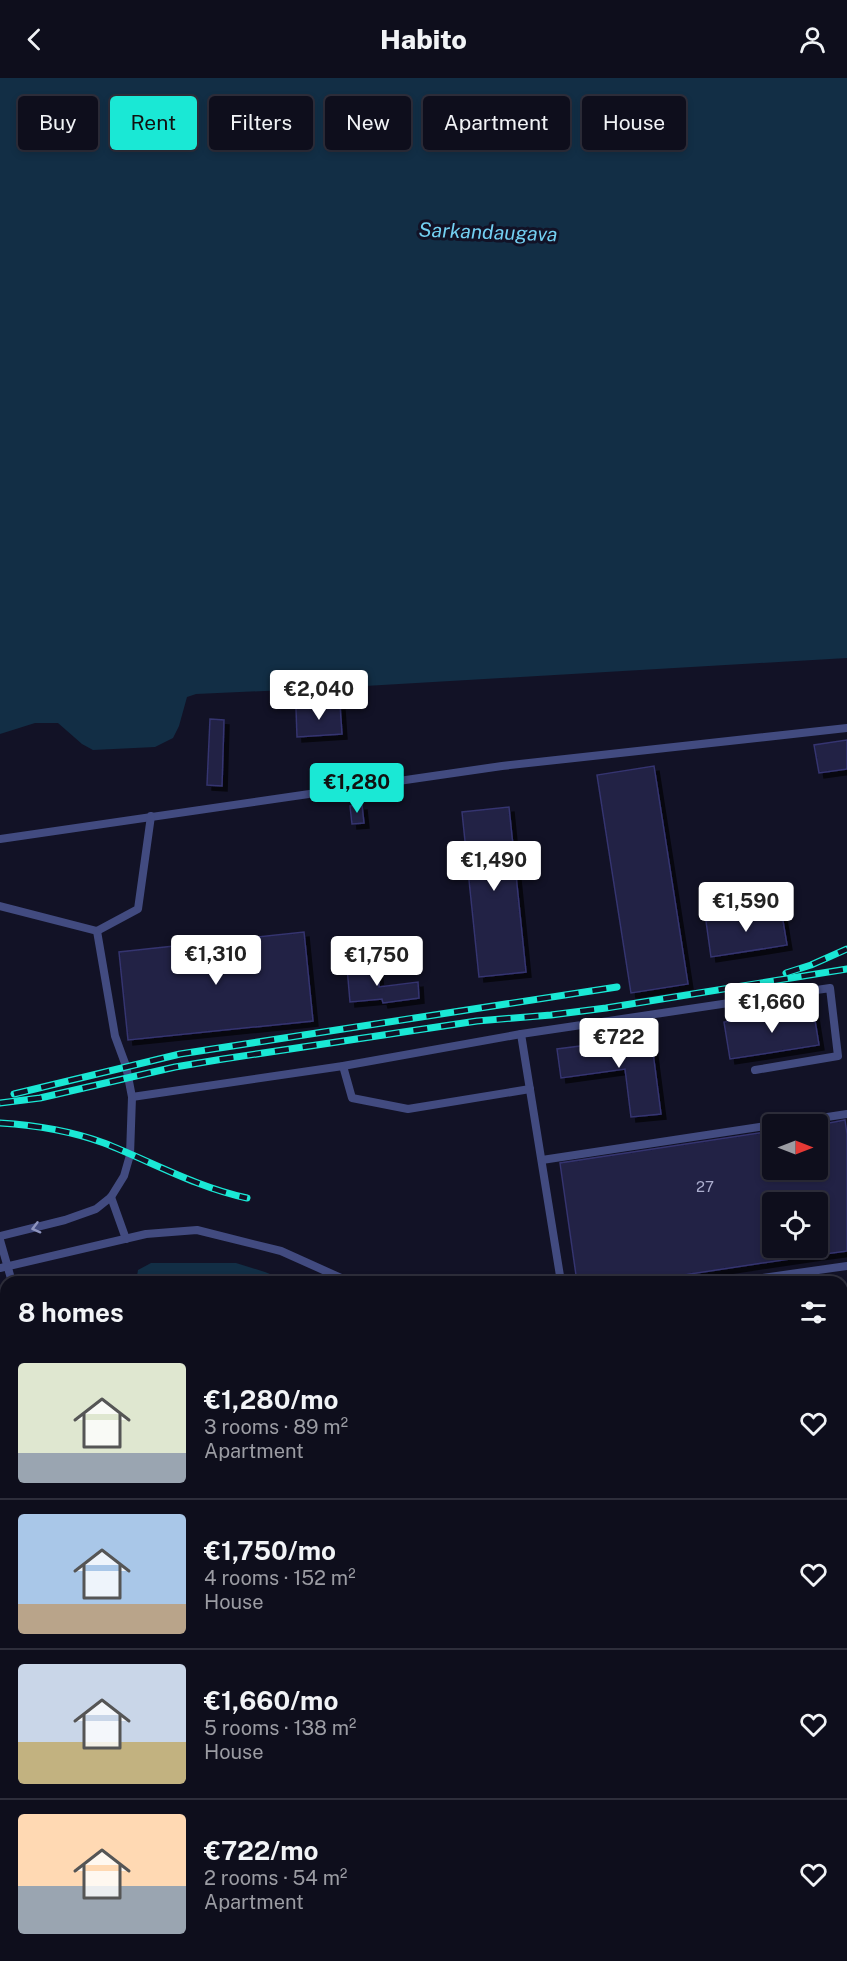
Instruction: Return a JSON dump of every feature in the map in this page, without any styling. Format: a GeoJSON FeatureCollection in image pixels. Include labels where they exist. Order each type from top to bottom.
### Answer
{"type":"FeatureCollection","features":[{"type":"Feature","properties":{"kind":"lane"},"geometry":{"type":"LineString","coordinates":[[0,839],[502,766],[847,728]]}},
{"type":"Feature","properties":{"kind":"lane"},"geometry":{"type":"LineString","coordinates":[[0,906],[98,932],[138,909],[151,816]]}},
{"type":"Feature","properties":{"kind":"lane"},"geometry":{"type":"LineString","coordinates":[[98,932],[115,1036],[126,1066],[132,1097],[130,1155],[124,1176],[111,1197],[96,1209],[0,1238],[4,1268],[146,1233],[197,1230],[281,1251],[337,1276]]}},
{"type":"Feature","properties":{"kind":"lane"},"geometry":{"type":"LineString","coordinates":[[132,1097],[343,1066],[521,1034],[830,988],[838,1056],[755,1070]]}},
{"type":"Feature","properties":{"kind":"lane"},"geometry":{"type":"LineString","coordinates":[[521,1034],[560,1276]]}},
{"type":"Feature","properties":{"kind":"lane"},"geometry":{"type":"LineString","coordinates":[[343,1066],[352,1098],[408,1109],[530,1089]]}},
{"type":"Feature","properties":{"kind":"lane"},"geometry":{"type":"LineString","coordinates":[[828,1117],[847,1114]]}},
{"type":"Feature","properties":{"kind":"lane"},"geometry":{"type":"LineString","coordinates":[[542,1160],[762,1127]]}},
{"type":"Feature","properties":{"kind":"lane"},"geometry":{"type":"LineString","coordinates":[[111,1197],[126,1239]]}},
{"type":"Feature","properties":{"kind":"lane"},"geometry":{"type":"LineString","coordinates":[[776,1276],[847,1266]]}},
{"type":"Feature","properties":{"kind":"water","name":"Sarkandaugava"},"geometry":{"type":"Polygon","coordinates":[[[0,78],[847,78],[847,658],[196,694],[187,697],[179,726],[173,738],[155,747],[93,750],[82,744],[58,723],[35,723],[0,734],[0,78]]]}},
{"type":"Feature","properties":{"kind":"water"},"geometry":{"type":"Polygon","coordinates":[[[151,1263],[236,1263],[275,1276],[137,1276],[138,1270],[151,1263]]]}},
{"type":"Feature","properties":{"kind":"building"},"geometry":{"type":"Polygon","coordinates":[[[340,705],[342,734],[297,737],[296,708],[340,705]]]}},
{"type":"Feature","properties":{"kind":"building"},"geometry":{"type":"Polygon","coordinates":[[[210,719],[224,720],[222,786],[207,785],[210,719]]]}},
{"type":"Feature","properties":{"kind":"building"},"geometry":{"type":"Polygon","coordinates":[[[847,740],[847,769],[819,773],[814,745],[847,740]]]}},
{"type":"Feature","properties":{"kind":"building"},"geometry":{"type":"Polygon","coordinates":[[[654,766],[688,984],[631,993],[597,775],[654,766]]]}},
{"type":"Feature","properties":{"kind":"building"},"geometry":{"type":"Polygon","coordinates":[[[362,805],[364,823],[352,824],[350,806],[362,805]]]}},
{"type":"Feature","properties":{"kind":"building"},"geometry":{"type":"Polygon","coordinates":[[[509,807],[526,972],[479,977],[462,812],[509,807]]]}},
{"type":"Feature","properties":{"kind":"building"},"geometry":{"type":"Polygon","coordinates":[[[781,909],[787,945],[711,957],[706,921],[781,909]]]}},
{"type":"Feature","properties":{"kind":"building"},"geometry":{"type":"Polygon","coordinates":[[[304,932],[313,1021],[128,1040],[119,952],[304,932]]]}},
{"type":"Feature","properties":{"kind":"building"},"geometry":{"type":"Polygon","coordinates":[[[377,964],[379,987],[418,982],[419,998],[383,1003],[382,999],[350,1002],[347,967],[377,964]]]}},
{"type":"Feature","properties":{"kind":"building"},"geometry":{"type":"Polygon","coordinates":[[[813,1008],[819,1045],[730,1059],[724,1022],[813,1008]]]}},
{"type":"Feature","properties":{"kind":"building"},"geometry":{"type":"Polygon","coordinates":[[[651,1037],[661,1114],[631,1117],[625,1069],[561,1078],[557,1049],[651,1037]]]}},
{"type":"Feature","properties":{"kind":"building"},"geometry":{"type":"Polygon","coordinates":[[[845,1120],[847,1251],[828,1254],[828,1192],[762,1192],[762,1258],[796,1258],[677,1276],[576,1276],[560,1163],[762,1133],[762,1180],[828,1180],[828,1123],[845,1120]]]}},
{"type":"Feature","properties":{"kind":"railway"},"geometry":{"type":"LineString","coordinates":[[786,973],[847,949]]}},
{"type":"Feature","properties":{"kind":"railway"},"geometry":{"type":"LineString","coordinates":[[0,1103],[40,1098],[175,1067],[223,1059],[477,1021],[606,1008],[847,969]]}},
{"type":"Feature","properties":{"kind":"railway"},"geometry":{"type":"LineString","coordinates":[[14,1094],[180,1054],[617,987]]}},
{"type":"Feature","properties":{"kind":"railway"},"geometry":{"type":"LineString","coordinates":[[0,1123],[53,1129],[79,1135],[122,1150],[192,1181],[247,1198]]}}]}
